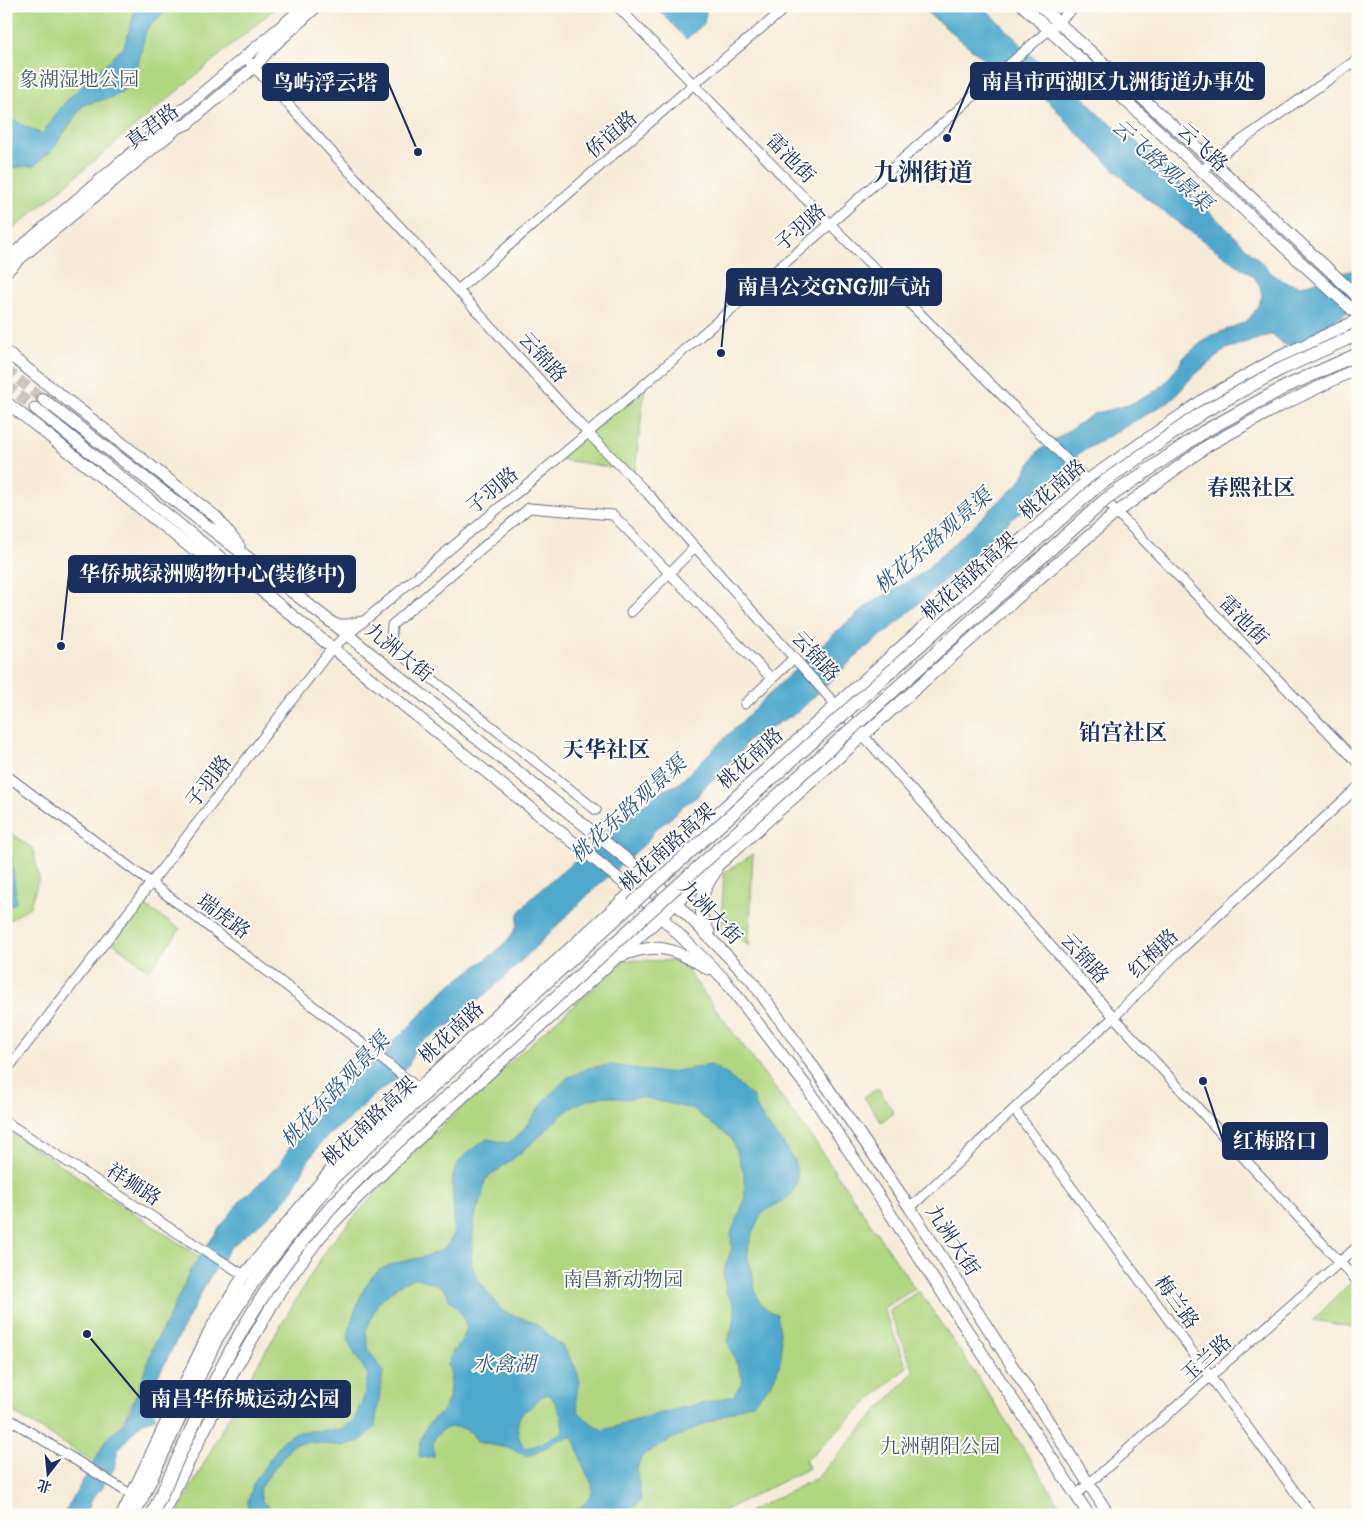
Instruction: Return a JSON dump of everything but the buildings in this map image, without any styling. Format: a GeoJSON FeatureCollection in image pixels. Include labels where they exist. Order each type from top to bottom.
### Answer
{"type":"FeatureCollection","features":[{"type":"Feature","properties":{"kind":"highway","name":"桃花南路高架"},"geometry":{"type":"LineString","coordinates":[[134,1515],[136,1498],[217,1338],[254,1280],[334,1177],[1091,484],[1203,412],[1279,370],[1358,334]]}},
{"type":"Feature","properties":{"kind":"highway","name":"桃花南路高架"},"geometry":{"type":"LineString","coordinates":[[152,1515],[218,1376],[254,1310],[293,1254],[337,1199],[366,1170],[1105,500],[1205,431],[1285,387],[1358,354]]}},
{"type":"Feature","properties":{"kind":"main road","name":"真君路"},"geometry":{"type":"LineString","coordinates":[[6,260],[305,6]]}},
{"type":"Feature","properties":{"kind":"main road","name":"真君路"},"geometry":{"type":"LineString","coordinates":[[6,272],[176,128],[187,124],[254,68],[269,50],[316,6]]}},
{"type":"Feature","properties":{"kind":"main road","name":"云飞路"},"geometry":{"type":"LineString","coordinates":[[1024,6],[1053,26],[1212,161],[1358,297]]}},
{"type":"Feature","properties":{"kind":"main road","name":"云飞路"},"geometry":{"type":"LineString","coordinates":[[1040,6],[1053,26],[1202,171],[1357,316]]}},
{"type":"Feature","properties":{"kind":"main road","name":"桃花南路"},"geometry":{"type":"LineString","coordinates":[[122,1515],[136,1498],[209,1332],[244,1275],[331,1170],[671,856],[832,701],[1091,484],[1203,400],[1357,316]]}},
{"type":"Feature","properties":{"kind":"main road"},"geometry":{"type":"LineString","coordinates":[[1299,347],[1328,383]]}},
{"type":"Feature","properties":{"kind":"main road"},"geometry":{"type":"LineString","coordinates":[[6,353],[23,364],[216,517],[249,560]]}},
{"type":"Feature","properties":{"kind":"main road"},"geometry":{"type":"LineString","coordinates":[[162,1515],[234,1371],[280,1291],[320,1237],[359,1196],[443,1115],[863,734],[1116,512],[1207,446],[1278,407],[1358,368]]}},
{"type":"Feature","properties":{"kind":"main road"},"geometry":{"type":"LineString","coordinates":[[6,402],[191,548],[239,572]]}},
{"type":"Feature","properties":{"kind":"main road","name":"九洲大街"},"geometry":{"type":"LineString","coordinates":[[1089,1515],[806,1086],[724,979],[662,916],[633,890],[239,572],[39,404],[334,624],[648,876],[676,902],[751,980],[842,1108],[910,1208],[1109,1515]]}},
{"type":"Feature","properties":{"kind":"main road"},"geometry":{"type":"LineString","coordinates":[[630,862],[642,865],[657,862],[671,856]]}},
{"type":"Feature","properties":{"kind":"main road"},"geometry":{"type":"LineString","coordinates":[[727,857],[711,879],[703,895],[700,904],[702,918],[707,931],[751,980]]}},
{"type":"Feature","properties":{"kind":"main road"},"geometry":{"type":"LineString","coordinates":[[614,958],[644,948],[661,948],[689,957],[724,979]]}},
{"type":"Feature","properties":{"kind":"street","name":"雷池街"},"geometry":{"type":"LineString","coordinates":[[617,6],[830,224],[1091,484]]}},
{"type":"Feature","properties":{"kind":"street","name":"侨谊路"},"geometry":{"type":"LineString","coordinates":[[458,290],[694,84],[788,6]]}},
{"type":"Feature","properties":{"kind":"street","name":"子羽路"},"geometry":{"type":"LineString","coordinates":[[6,1072],[332,648],[588,433],[830,224],[1076,6]]}},
{"type":"Feature","properties":{"kind":"street","name":"云锦路"},"geometry":{"type":"LineString","coordinates":[[245,56],[588,433],[648,494],[1114,1017],[1358,1282]]}},
{"type":"Feature","properties":{"kind":"street"},"geometry":{"type":"LineString","coordinates":[[1202,171],[1212,161],[1358,59]]}},
{"type":"Feature","properties":{"kind":"street","name":"雷池街"},"geometry":{"type":"LineString","coordinates":[[1105,500],[1358,763]]}},
{"type":"Feature","properties":{"kind":"street"},"geometry":{"type":"LineString","coordinates":[[596,810],[391,646],[392,625],[529,508],[613,515],[772,679]]}},
{"type":"Feature","properties":{"kind":"street"},"geometry":{"type":"LineString","coordinates":[[631,612],[695,547]]}},
{"type":"Feature","properties":{"kind":"street"},"geometry":{"type":"LineString","coordinates":[[334,624],[364,621]]}},
{"type":"Feature","properties":{"kind":"street"},"geometry":{"type":"LineString","coordinates":[[745,704],[795,660]]}},
{"type":"Feature","properties":{"kind":"street","name":"瑞虎路"},"geometry":{"type":"LineString","coordinates":[[6,775],[363,1044],[418,1088]]}},
{"type":"Feature","properties":{"kind":"street","name":"红梅路"},"geometry":{"type":"LineString","coordinates":[[910,1208],[1114,1017],[1174,956],[1358,787]]}},
{"type":"Feature","properties":{"kind":"street","name":"梅兰路"},"geometry":{"type":"LineString","coordinates":[[1014,1109],[1312,1515]]}},
{"type":"Feature","properties":{"kind":"street","name":"祥狮路"},"geometry":{"type":"LineString","coordinates":[[6,1122],[244,1275]]}},
{"type":"Feature","properties":{"kind":"street","name":"玉兰路"},"geometry":{"type":"LineString","coordinates":[[1076,1495],[1358,1246]]}},
{"type":"Feature","properties":{"kind":"street"},"geometry":{"type":"LineString","coordinates":[[6,1417],[136,1498]]}},
{"type":"Feature","properties":{"kind":"green space","name":"象湖湿地公园"},"geometry":{"type":"Polygon","coordinates":[[[6,6],[278,6],[6,235],[6,6]]]}},
{"type":"Feature","properties":{"kind":"green space"},"geometry":{"type":"Polygon","coordinates":[[[646,377],[635,471],[551,458],[646,377]]]}},
{"type":"Feature","properties":{"kind":"green space"},"geometry":{"type":"Polygon","coordinates":[[[6,829],[33,849],[39,877],[30,907],[6,922],[6,829]]]}},
{"type":"Feature","properties":{"kind":"green space"},"geometry":{"type":"Polygon","coordinates":[[[753,854],[749,946],[721,926],[724,873],[753,854]]]}},
{"type":"Feature","properties":{"kind":"green space"},"geometry":{"type":"Polygon","coordinates":[[[141,903],[180,929],[149,970],[114,944],[141,903]]]}},
{"type":"Feature","properties":{"kind":"green space","name":"南昌新动物园"},"geometry":{"type":"Polygon","coordinates":[[[626,960],[680,961],[817,1145],[915,1289],[883,1308],[907,1367],[852,1416],[814,1454],[805,1460],[809,1468],[723,1511],[727,1515],[177,1515],[243,1389],[327,1248],[397,1168],[542,1033],[626,960]]]}},
{"type":"Feature","properties":{"kind":"green space"},"geometry":{"type":"Polygon","coordinates":[[[878,1088],[894,1113],[881,1122],[864,1097],[878,1088]]]}},
{"type":"Feature","properties":{"kind":"green space"},"geometry":{"type":"Polygon","coordinates":[[[6,1129],[205,1260],[112,1442],[98,1464],[6,1408],[6,1129]]]}},
{"type":"Feature","properties":{"kind":"green space"},"geometry":{"type":"Polygon","coordinates":[[[1358,1275],[1358,1328],[1313,1320],[1358,1275]]]}},
{"type":"Feature","properties":{"kind":"green space","name":"九洲朝阳公园"},"geometry":{"type":"Polygon","coordinates":[[[919,1291],[979,1379],[1066,1515],[750,1515],[750,1511],[817,1478],[914,1371],[889,1310],[919,1291]]]}},
{"type":"Feature","properties":{"kind":"water"},"geometry":{"type":"Polygon","coordinates":[[[136,6],[170,6],[146,30],[134,82],[114,97],[83,105],[53,149],[34,166],[6,168],[6,117],[42,134],[65,102],[124,47],[136,6]]]}},
{"type":"Feature","properties":{"kind":"water"},"geometry":{"type":"Polygon","coordinates":[[[655,6],[707,6],[704,24],[686,39],[655,6]]]}},
{"type":"Feature","properties":{"kind":"water"},"geometry":{"type":"Polygon","coordinates":[[[919,6],[983,6],[1035,59],[1067,78],[1101,117],[1146,149],[1276,277],[1300,286],[1358,270],[1358,306],[1322,330],[1288,346],[1270,335],[1226,349],[1191,378],[1173,399],[1080,453],[1051,484],[897,623],[861,652],[798,712],[747,741],[737,761],[724,765],[721,776],[707,784],[697,797],[684,805],[670,819],[654,830],[648,841],[592,891],[505,977],[451,1024],[416,1045],[410,1063],[394,1081],[375,1094],[349,1119],[326,1137],[309,1159],[290,1195],[276,1210],[231,1247],[208,1280],[154,1384],[150,1404],[156,1418],[143,1422],[138,1426],[118,1450],[114,1469],[101,1489],[93,1497],[86,1515],[63,1515],[106,1439],[123,1424],[132,1407],[154,1344],[190,1271],[241,1200],[279,1165],[302,1126],[316,1107],[352,1071],[403,1033],[446,988],[497,951],[510,937],[517,926],[518,914],[533,896],[569,866],[616,822],[623,819],[661,791],[678,784],[794,670],[837,631],[869,604],[922,573],[1018,484],[1038,451],[1093,414],[1128,405],[1151,394],[1168,380],[1184,357],[1208,337],[1247,321],[1256,310],[1262,296],[1260,286],[1254,277],[1132,187],[1074,130],[1055,108],[1030,86],[1012,82],[919,6]]]}},
{"type":"Feature","properties":{"kind":"water"},"geometry":{"type":"Polygon","coordinates":[[[6,850],[12,856],[16,902],[6,909],[6,850]]]}},
{"type":"Feature","properties":{"kind":"water","name":"水禽湖"},"geometry":{"type":"Polygon","coordinates":[[[611,1065],[664,1073],[711,1065],[729,1076],[754,1098],[755,1106],[794,1160],[797,1174],[795,1188],[791,1194],[764,1212],[760,1217],[755,1226],[748,1250],[748,1260],[757,1297],[764,1307],[777,1314],[781,1351],[780,1362],[772,1382],[754,1402],[674,1438],[641,1458],[637,1473],[641,1499],[636,1506],[622,1509],[611,1515],[568,1515],[585,1503],[592,1490],[591,1482],[573,1437],[561,1439],[534,1454],[525,1456],[512,1449],[477,1442],[470,1432],[454,1427],[443,1430],[435,1437],[433,1443],[434,1456],[421,1458],[419,1456],[420,1442],[425,1429],[441,1413],[449,1399],[451,1376],[448,1365],[454,1349],[462,1340],[467,1328],[462,1314],[440,1286],[414,1278],[399,1285],[378,1303],[366,1330],[369,1351],[383,1371],[375,1427],[362,1440],[344,1446],[309,1442],[293,1444],[259,1489],[262,1501],[279,1515],[248,1515],[248,1502],[254,1482],[284,1439],[297,1432],[341,1429],[354,1420],[363,1400],[368,1375],[349,1344],[348,1339],[359,1300],[372,1277],[385,1267],[430,1255],[445,1247],[453,1236],[452,1181],[458,1164],[473,1148],[487,1139],[508,1143],[519,1135],[547,1098],[567,1078],[588,1068],[611,1065]],[[606,1096],[582,1102],[565,1112],[527,1147],[485,1180],[482,1198],[476,1211],[471,1264],[477,1278],[502,1311],[535,1323],[565,1349],[575,1366],[579,1379],[576,1401],[578,1411],[602,1430],[660,1413],[734,1396],[743,1380],[728,1342],[735,1316],[734,1305],[726,1292],[723,1273],[732,1248],[731,1234],[745,1199],[744,1173],[732,1139],[692,1109],[641,1097],[626,1099],[606,1096]],[[549,1394],[540,1398],[520,1417],[518,1430],[524,1448],[535,1446],[563,1432],[559,1412],[549,1394]]]}},
{"type":"Feature","properties":{"kind":"tunnel"},"geometry":{"type":"LineString","coordinates":[[6,370],[43,399]]}},
{"type":"Feature","properties":{"kind":"tunnel"},"geometry":{"type":"LineString","coordinates":[[6,385],[35,408]]}},
{"type":"Feature","properties":{"kind":"place","name":"南昌市西湖区九洲街道办事处"},"geometry":{"type":"Point","coordinates":[947,138]}},
{"type":"Feature","properties":{"kind":"place","name":"鸟屿浮云塔"},"geometry":{"type":"Point","coordinates":[418,152]}},
{"type":"Feature","properties":{"kind":"place","name":"南昌公交GNG加气站"},"geometry":{"type":"Point","coordinates":[721,353]}},
{"type":"Feature","properties":{"kind":"place","name":"华侨城绿洲购物中心(装修中)"},"geometry":{"type":"Point","coordinates":[61,646]}},
{"type":"Feature","properties":{"kind":"place","name":"红梅路口"},"geometry":{"type":"Point","coordinates":[1203,1081]}},
{"type":"Feature","properties":{"kind":"place","name":"南昌华侨城运动公园"},"geometry":{"type":"Point","coordinates":[87,1334]}},
{"type":"Feature","properties":{"kind":"district","name":"九洲街道"},"geometry":{"type":"Point","coordinates":[923,172]}},
{"type":"Feature","properties":{"kind":"district","name":"春熙社区"},"geometry":{"type":"Point","coordinates":[1251,487]}},
{"type":"Feature","properties":{"kind":"district","name":"铂宫社区"},"geometry":{"type":"Point","coordinates":[1123,732]}},
{"type":"Feature","properties":{"kind":"district","name":"天华社区"},"geometry":{"type":"Point","coordinates":[606,749]}},
{"type":"Feature","properties":{"kind":"water label","name":"云飞路观景渠"},"geometry":{"type":"Point","coordinates":[1162,165]}},
{"type":"Feature","properties":{"kind":"water label","name":"桃花东路观景渠"},"geometry":{"type":"Point","coordinates":[933,541]}},
{"type":"Feature","properties":{"kind":"water label","name":"桃花东路观景渠"},"geometry":{"type":"Point","coordinates":[628,809]}},
{"type":"Feature","properties":{"kind":"water label","name":"桃花东路观景渠"},"geometry":{"type":"Point","coordinates":[335,1090]}}]}
